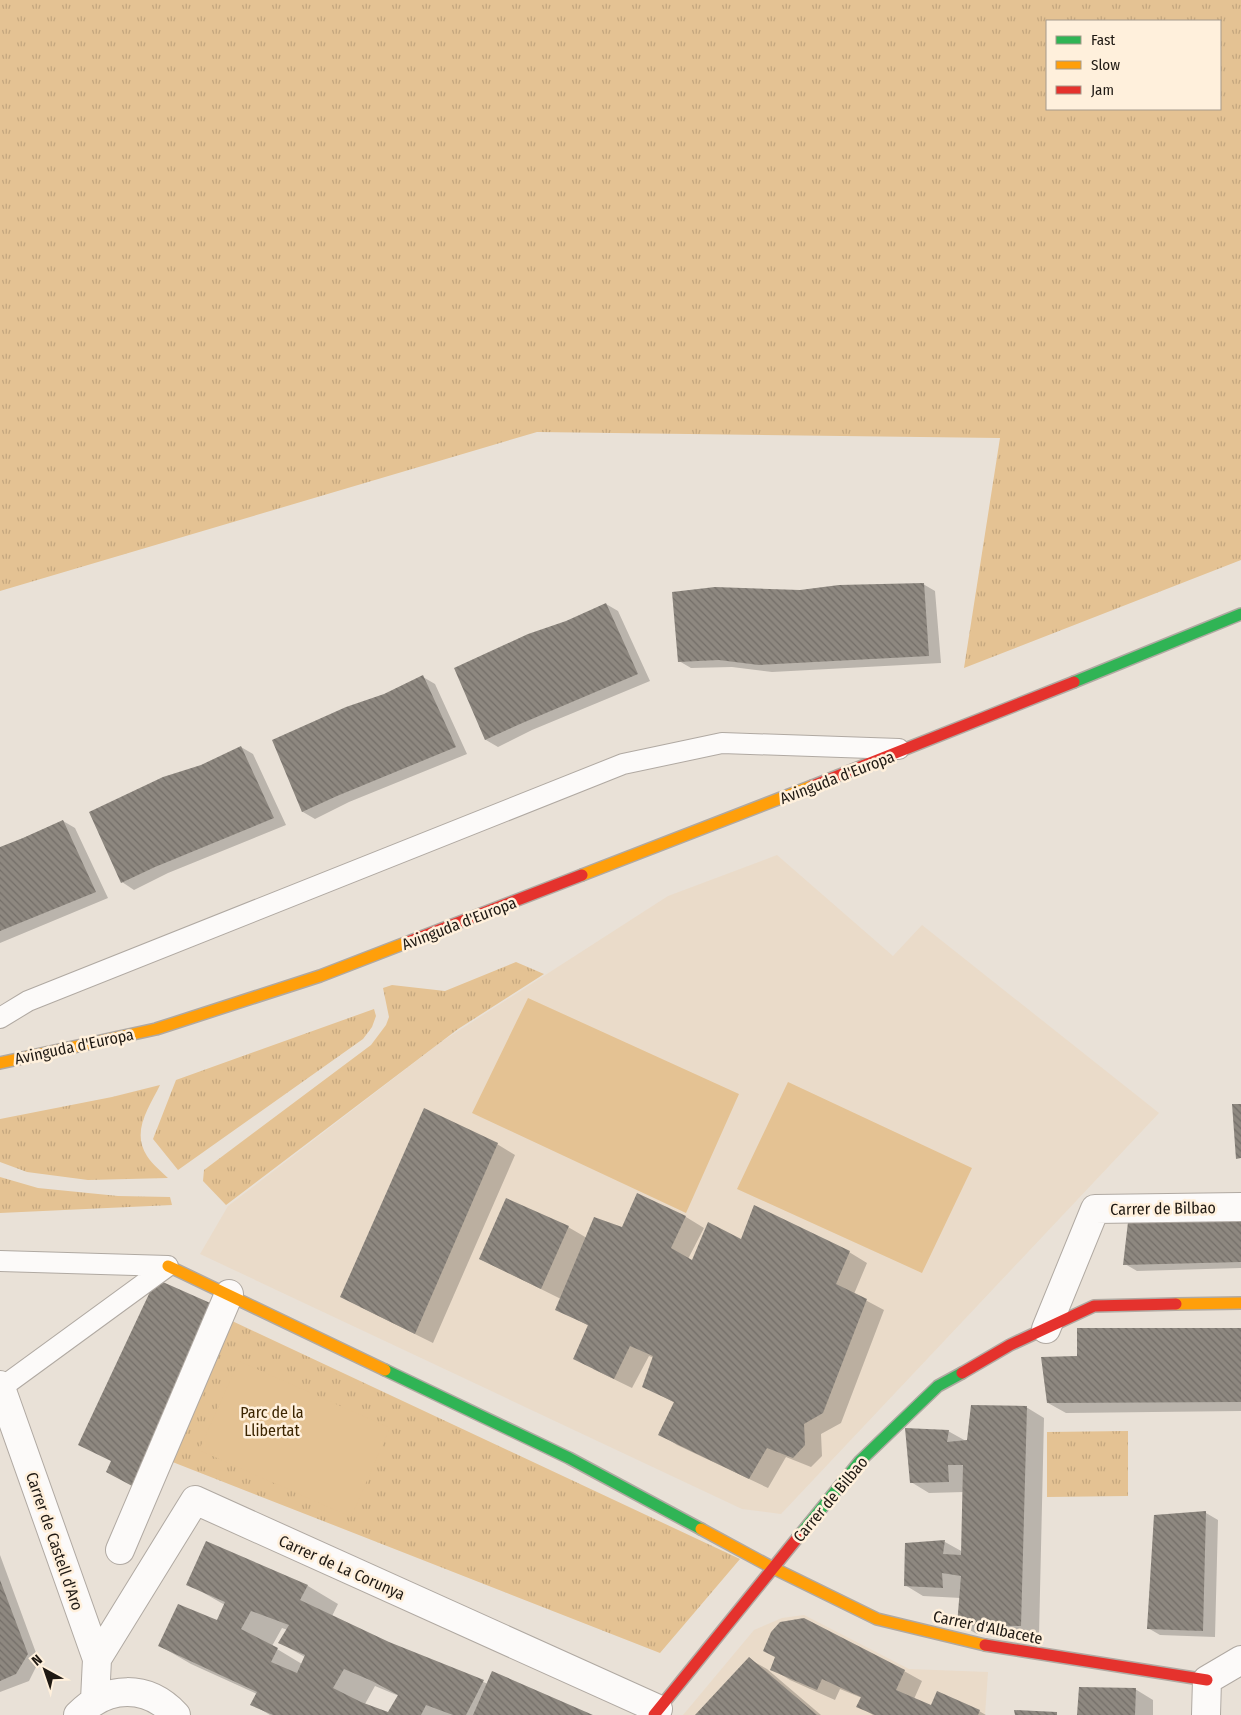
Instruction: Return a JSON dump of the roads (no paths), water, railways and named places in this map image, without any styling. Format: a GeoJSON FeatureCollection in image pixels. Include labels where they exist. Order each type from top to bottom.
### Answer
{"type":"FeatureCollection","features":[{"type":"Feature","properties":{"kind":"street","name":"Avinguda d'Europa"},"geometry":{"type":"LineString","coordinates":[[0,1063],[156,1028],[320,976],[908,749],[1241,614]]}},
{"type":"Feature","properties":{"kind":"street","name":"Carrer de Bilbao"},"geometry":{"type":"LineString","coordinates":[[1046,1329],[1095,1209],[1241,1207]]}},
{"type":"Feature","properties":{"kind":"street"},"geometry":{"type":"LineString","coordinates":[[168,1266],[569,1458],[773,1568]]}},
{"type":"Feature","properties":{"kind":"street"},"geometry":{"type":"LineString","coordinates":[[120,1550],[229,1294]]}},
{"type":"Feature","properties":{"kind":"street","name":"Carrer de Bilbao"},"geometry":{"type":"LineString","coordinates":[[656,1712],[860,1461],[938,1386],[1010,1345],[1094,1306],[1241,1303]]}},
{"type":"Feature","properties":{"kind":"street","name":"Carrer de Castell d'Aro"},"geometry":{"type":"LineString","coordinates":[[0,1386],[97,1659],[86,1708]]}},
{"type":"Feature","properties":{"kind":"street","name":"Carrer de La Corunya"},"geometry":{"type":"LineString","coordinates":[[97,1659],[195,1500],[656,1712]]}},
{"type":"Feature","properties":{"kind":"street","name":"Carrer d'Albacete"},"geometry":{"type":"LineString","coordinates":[[773,1568],[877,1619],[999,1648],[1207,1680]]}},
{"type":"Feature","properties":{"kind":"street"},"geometry":{"type":"LineString","coordinates":[[1206,1715],[1207,1680],[1241,1660]]}},
{"type":"Feature","properties":{"kind":"street"},"geometry":{"type":"LineString","coordinates":[[86,1708],[121,1692],[140,1693],[165,1704],[176,1715]]}},
{"type":"Feature","properties":{"kind":"lane","name":"Avinguda d'Europa"},"geometry":{"type":"LineString","coordinates":[[0,1018],[28,1001],[623,764],[722,743],[908,749]]}},
{"type":"Feature","properties":{"kind":"lane"},"geometry":{"type":"LineString","coordinates":[[0,1262],[168,1266]]}},
{"type":"Feature","properties":{"kind":"lane"},"geometry":{"type":"LineString","coordinates":[[0,1386],[168,1266]]}},
{"type":"Feature","properties":{"kind":"park label","name":"Parc de la Llibertat"},"geometry":{"type":"Point","coordinates":[272,1421]}}]}
